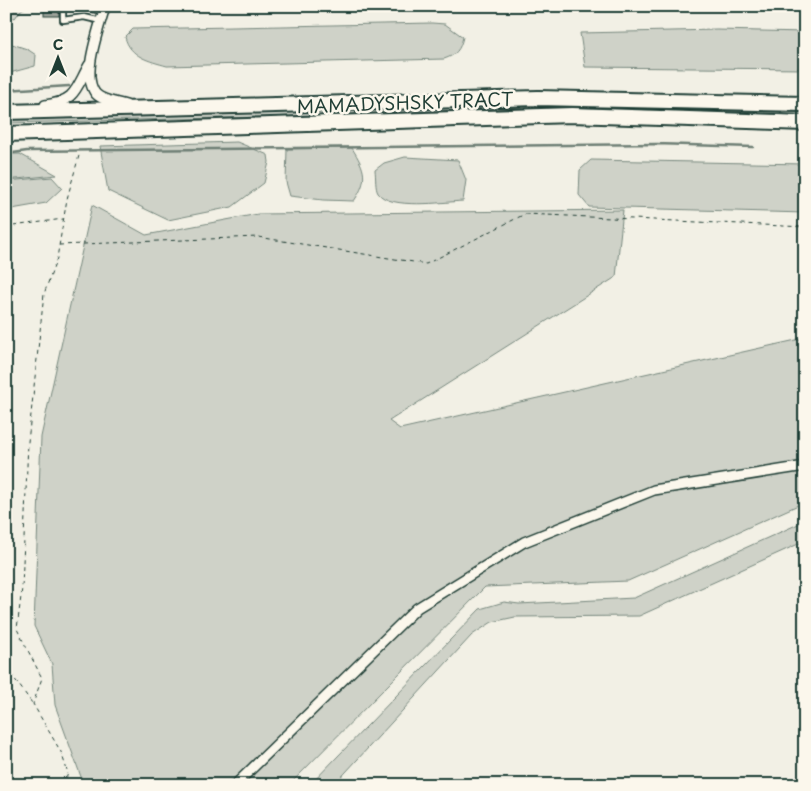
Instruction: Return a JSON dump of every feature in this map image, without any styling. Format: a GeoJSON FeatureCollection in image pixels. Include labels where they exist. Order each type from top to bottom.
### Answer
{"type":"FeatureCollection","features":[{"type":"Feature","properties":{"kind":"main road","name":"MAMADYSHSKY TRACT"},"geometry":{"type":"LineString","coordinates":[[6,112],[538,98],[672,99],[805,104]]}},
{"type":"Feature","properties":{"kind":"main road","name":"MAMADYSHSKY TRACT"},"geometry":{"type":"LineString","coordinates":[[6,134],[572,116],[805,123]]}},
{"type":"Feature","properties":{"kind":"street"},"geometry":{"type":"LineString","coordinates":[[21,112],[67,100],[79,86],[90,63],[103,13]]}},
{"type":"Feature","properties":{"kind":"street"},"geometry":{"type":"LineString","coordinates":[[90,63],[91,80],[96,93],[104,99],[140,108]]}},
{"type":"Feature","properties":{"kind":"street"},"geometry":{"type":"LineString","coordinates":[[235,785],[417,608],[524,542],[654,490],[805,466]]}},
{"type":"Feature","properties":{"kind":"lane"},"geometry":{"type":"LineString","coordinates":[[63,6],[63,20],[103,13]]}},
{"type":"Feature","properties":{"kind":"lane"},"geometry":{"type":"LineString","coordinates":[[81,6],[103,13]]}},
{"type":"Feature","properties":{"kind":"path"},"geometry":{"type":"LineString","coordinates":[[33,704],[42,678],[17,629],[22,588],[28,442],[44,294],[57,258],[63,219],[80,152]]}},
{"type":"Feature","properties":{"kind":"path"},"geometry":{"type":"LineString","coordinates":[[59,245],[258,237],[426,264],[525,214],[805,227]]}},
{"type":"Feature","properties":{"kind":"path"},"geometry":{"type":"LineString","coordinates":[[6,227],[63,219]]}},
{"type":"Feature","properties":{"kind":"path"},"geometry":{"type":"LineString","coordinates":[[6,667],[33,704],[61,752],[68,773],[64,785]]}},
{"type":"Feature","properties":{"kind":"shaded area"},"geometry":{"type":"Polygon","coordinates":[[[6,6],[28,6],[21,10],[15,18],[6,15],[6,6]]]}},
{"type":"Feature","properties":{"kind":"shaded area"},"geometry":{"type":"Polygon","coordinates":[[[445,24],[463,37],[459,49],[452,56],[444,59],[167,66],[147,60],[136,54],[125,37],[133,29],[445,24]]]}},
{"type":"Feature","properties":{"kind":"shaded area"},"geometry":{"type":"Polygon","coordinates":[[[717,30],[805,32],[805,69],[585,67],[580,33],[717,30]]]}},
{"type":"Feature","properties":{"kind":"shaded area"},"geometry":{"type":"Polygon","coordinates":[[[6,42],[27,49],[36,55],[35,66],[6,74],[6,42]]]}},
{"type":"Feature","properties":{"kind":"shaded area"},"geometry":{"type":"Polygon","coordinates":[[[578,106],[805,110],[805,113],[647,109],[560,110],[6,123],[6,119],[76,116],[578,106]]]}},
{"type":"Feature","properties":{"kind":"shaded area"},"geometry":{"type":"Polygon","coordinates":[[[237,142],[268,155],[269,162],[264,183],[232,207],[168,220],[108,191],[100,146],[237,142]]]}},
{"type":"Feature","properties":{"kind":"shaded area"},"geometry":{"type":"Polygon","coordinates":[[[352,148],[360,162],[363,174],[362,186],[354,201],[290,196],[286,182],[287,149],[352,148]]]}},
{"type":"Feature","properties":{"kind":"shaded area"},"geometry":{"type":"Polygon","coordinates":[[[6,154],[20,154],[57,175],[6,180],[6,154]]]}},
{"type":"Feature","properties":{"kind":"shaded area"},"geometry":{"type":"Polygon","coordinates":[[[405,157],[458,160],[466,180],[463,201],[418,204],[394,202],[384,198],[377,191],[375,170],[384,163],[405,157]]]}},
{"type":"Feature","properties":{"kind":"shaded area"},"geometry":{"type":"Polygon","coordinates":[[[591,160],[805,164],[805,213],[589,207],[579,195],[580,170],[591,160]]]}},
{"type":"Feature","properties":{"kind":"shaded area"},"geometry":{"type":"Polygon","coordinates":[[[52,177],[62,188],[46,203],[6,210],[6,181],[52,177]]]}},
{"type":"Feature","properties":{"kind":"shaded area"},"geometry":{"type":"Polygon","coordinates":[[[92,205],[146,235],[258,214],[623,210],[616,277],[389,421],[400,429],[805,338],[805,502],[628,581],[485,587],[289,785],[84,785],[55,705],[52,664],[34,626],[41,437],[92,205]]]}},
{"type":"Feature","properties":{"kind":"shaded area"},"geometry":{"type":"Polygon","coordinates":[[[805,521],[805,541],[639,616],[515,617],[492,622],[472,635],[334,785],[310,785],[480,609],[504,602],[519,604],[634,598],[805,521]]]}},
{"type":"Feature","properties":{"kind":"building"},"geometry":{"type":"Polygon","coordinates":[[[44,6],[59,6],[59,10],[44,10],[44,6]]]}},
{"type":"Feature","properties":{"kind":"waterway"},"geometry":{"type":"LineString","coordinates":[[6,90],[69,86]]}},
{"type":"Feature","properties":{"kind":"waterway"},"geometry":{"type":"LineString","coordinates":[[6,154],[27,151],[657,144],[753,147]]}}]}
